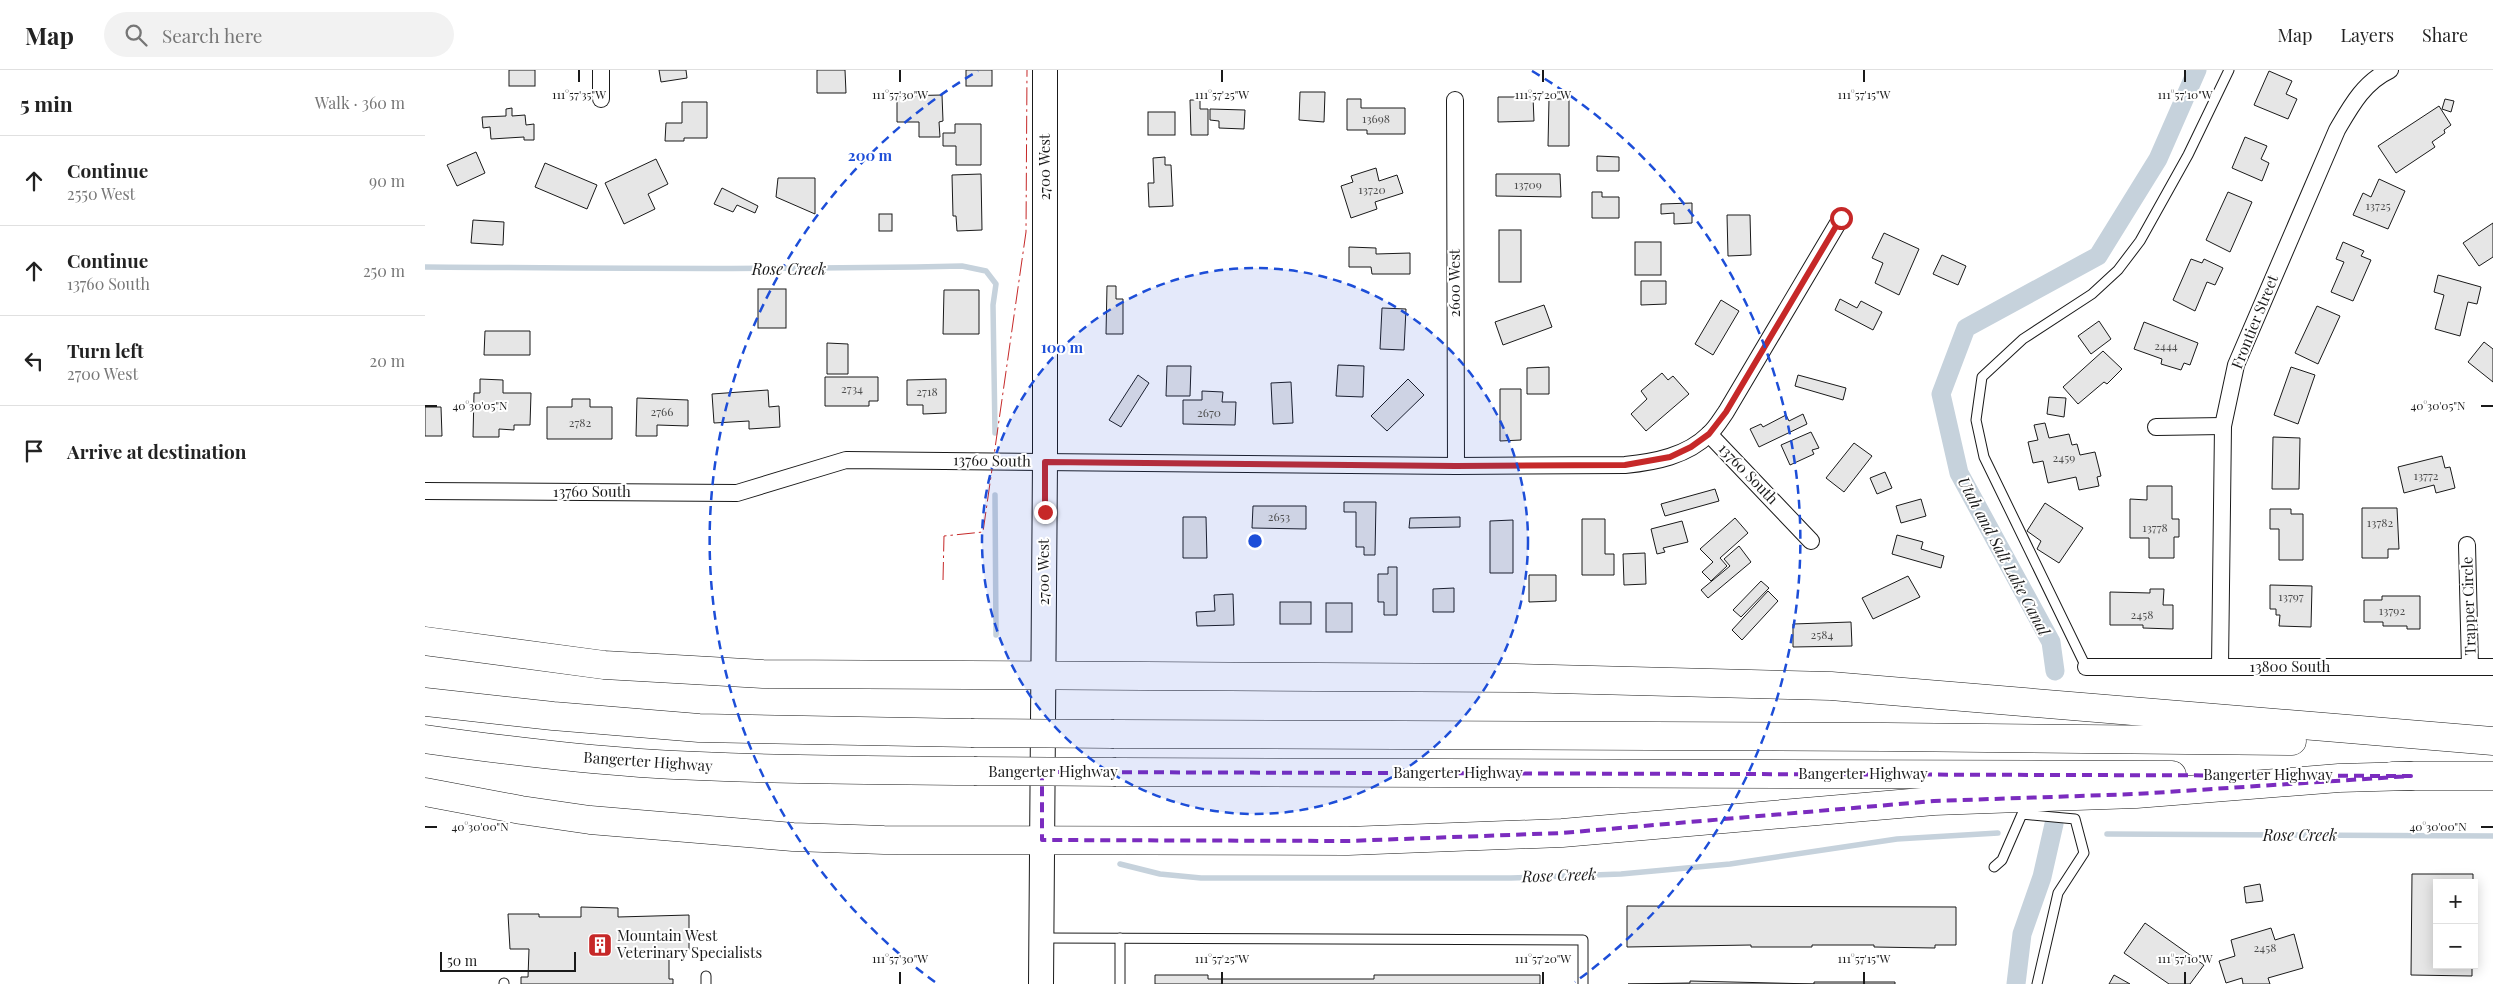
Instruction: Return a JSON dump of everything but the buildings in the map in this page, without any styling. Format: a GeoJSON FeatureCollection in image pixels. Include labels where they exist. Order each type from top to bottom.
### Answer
{"type":"FeatureCollection","features":[{"type":"Feature","properties":{"kind":"highway"},"geometry":{"type":"LineString","coordinates":[[425,641],[604,664],[703,672],[763,674],[1516,678],[1821,686],[2493,742]]}},
{"type":"Feature","properties":{"kind":"highway"},"geometry":{"type":"LineString","coordinates":[[425,702],[553,716],[690,727],[971,733],[2493,742]]}},
{"type":"Feature","properties":{"kind":"highway","name":"Bangerter Highway"},"geometry":{"type":"LineString","coordinates":[[425,739],[639,763],[781,769],[1116,772],[2493,776]]}},
{"type":"Feature","properties":{"kind":"highway"},"geometry":{"type":"LineString","coordinates":[[425,792],[521,810],[590,820],[726,833],[838,839],[1348,841],[1485,837],[1620,828],[1934,801],[2136,794],[2294,781],[2411,776]]}},
{"type":"Feature","properties":{"kind":"main road","name":"2700 West"},"geometry":{"type":"LineString","coordinates":[[1041,984],[1045,462],[1045,70]]}},
{"type":"Feature","properties":{"kind":"street"},"geometry":{"type":"LineString","coordinates":[[601,70],[601,100]]}},
{"type":"Feature","properties":{"kind":"street","name":"Frontier Street"},"geometry":{"type":"LineString","coordinates":[[2220,667],[2223,426],[2235,365],[2337,130],[2357,96],[2382,74],[2390,70]]}},
{"type":"Feature","properties":{"kind":"street","name":"2600 West"},"geometry":{"type":"LineString","coordinates":[[1455,100],[1456,466]]}},
{"type":"Feature","properties":{"kind":"street"},"geometry":{"type":"LineString","coordinates":[[1709,434],[1726,412],[1841,218]]}},
{"type":"Feature","properties":{"kind":"street"},"geometry":{"type":"LineString","coordinates":[[2155,427],[2223,426]]}},
{"type":"Feature","properties":{"kind":"street","name":"13760 South"},"geometry":{"type":"LineString","coordinates":[[425,491],[737,493],[846,460],[1456,466],[1625,465],[1670,457],[1691,447],[1709,434],[1811,541]]}},
{"type":"Feature","properties":{"kind":"street","name":"Trapper Circle"},"geometry":{"type":"LineString","coordinates":[[2467,545],[2470,667]]}},
{"type":"Feature","properties":{"kind":"street","name":"13800 South"},"geometry":{"type":"LineString","coordinates":[[2086,667],[2493,667]]}},
{"type":"Feature","properties":{"kind":"lane"},"geometry":{"type":"LineString","coordinates":[[2086,667],[1983,457],[1976,420],[1982,377],[2023,339],[2092,294],[2118,270],[2140,241],[2188,155],[2229,70]]}},
{"type":"Feature","properties":{"kind":"lane"},"geometry":{"type":"LineString","coordinates":[[1994,867],[2003,860],[2022,814],[2075,819],[2084,853],[2058,893],[2037,984]]}},
{"type":"Feature","properties":{"kind":"lane"},"geometry":{"type":"LineString","coordinates":[[1041,938],[1583,940],[1583,984]]}},
{"type":"Feature","properties":{"kind":"lane"},"geometry":{"type":"LineString","coordinates":[[1120,938],[1120,984]]}},
{"type":"Feature","properties":{"kind":"highlighted area"},"geometry":{"type":"Polygon","coordinates":[[[1042,772],[2411,776],[2136,794],[1934,801],[1562,833],[1348,841],[1042,840],[1042,772]]]}},
{"type":"Feature","properties":{"kind":"waterway","name":"Utah and Salt Lake Canal"},"geometry":{"type":"LineString","coordinates":[[2055,671],[2051,642],[1959,473],[1941,394],[1966,328],[2098,256],[2158,159],[2197,70]]}},
{"type":"Feature","properties":{"kind":"waterway","name":"Rose Creek"},"geometry":{"type":"LineString","coordinates":[[425,267],[761,268],[962,266],[986,271],[996,284],[993,305],[995,433]]}},
{"type":"Feature","properties":{"kind":"waterway","name":"Rose Creek"},"geometry":{"type":"LineString","coordinates":[[995,495],[996,635]]}},
{"type":"Feature","properties":{"kind":"waterway","name":"Utah and Salt Lake Canal"},"geometry":{"type":"LineString","coordinates":[[2016,984],[2022,934],[2042,877],[2054,824]]}},
{"type":"Feature","properties":{"kind":"waterway","name":"Rose Creek"},"geometry":{"type":"LineString","coordinates":[[1120,864],[1160,874],[1201,878],[1511,878],[1621,874],[1730,864],[1897,839],[1998,833]]}},
{"type":"Feature","properties":{"kind":"waterway","name":"Rose Creek"},"geometry":{"type":"LineString","coordinates":[[2107,834],[2493,836]]}},
{"type":"Feature","properties":{"kind":"power"},"geometry":{"type":"LineString","coordinates":[[943,580],[944,536],[983,532],[1026,232],[1027,70]]}},
{"type":"Feature","properties":{"kind":"place","name":"Mountain West Veterinary Specialists"},"geometry":{"type":"Point","coordinates":[600,945]}},
{"type":"Feature","properties":{"kind":"route"},"geometry":{"type":"LineString","coordinates":[[1045,512],[1045,462],[1456,466],[1625,465],[1670,457],[1691,447],[1709,434],[1726,412],[1841,218]]}}]}
